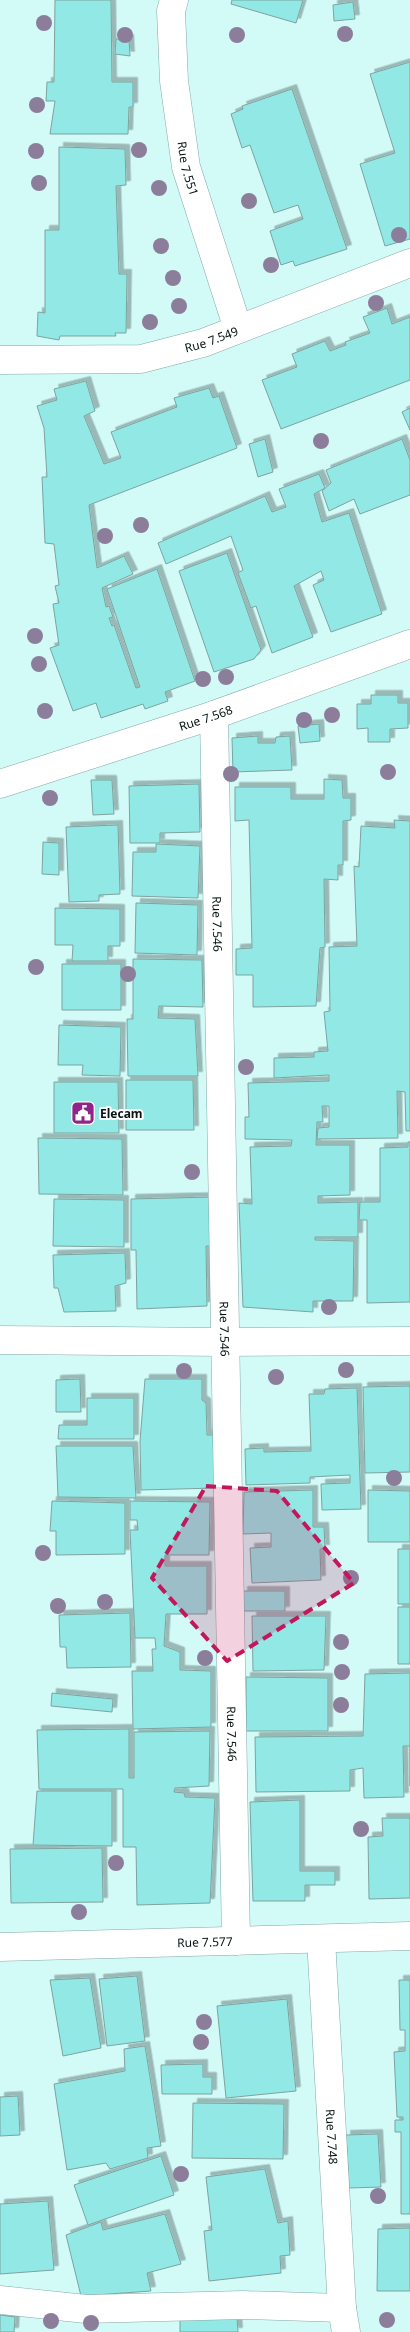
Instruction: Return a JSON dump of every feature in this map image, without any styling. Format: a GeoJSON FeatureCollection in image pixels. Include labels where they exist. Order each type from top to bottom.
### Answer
{"type":"FeatureCollection","features":[{"type":"Feature","properties":{"kind":"street","name":"Rue 7.551"},"geometry":{"type":"LineString","coordinates":[[174,0],[171,11],[174,81],[186,167],[238,329]]}},
{"type":"Feature","properties":{"kind":"street","name":"Rue 7.549"},"geometry":{"type":"LineString","coordinates":[[0,360],[141,359],[203,343],[410,263]]}},
{"type":"Feature","properties":{"kind":"street","name":"Rue 7.568"},"geometry":{"type":"LineString","coordinates":[[0,784],[214,715],[410,644]]}},
{"type":"Feature","properties":{"kind":"street","name":"Rue 7.546"},"geometry":{"type":"LineString","coordinates":[[214,715],[236,1941]]}},
{"type":"Feature","properties":{"kind":"street"},"geometry":{"type":"LineString","coordinates":[[0,1340],[224,1342],[410,1340]]}},
{"type":"Feature","properties":{"kind":"street","name":"Rue 7.577"},"geometry":{"type":"LineString","coordinates":[[0,1947],[410,1936]]}},
{"type":"Feature","properties":{"kind":"street","name":"Rue 7.748"},"geometry":{"type":"LineString","coordinates":[[321,1939],[344,2320]]}},
{"type":"Feature","properties":{"kind":"street"},"geometry":{"type":"LineString","coordinates":[[0,2300],[86,2310],[243,2305],[344,2320]]}},
{"type":"Feature","properties":{"kind":"highlighted area"},"geometry":{"type":"Polygon","coordinates":[[[206,1486],[277,1491],[354,1583],[227,1661],[152,1578],[206,1486]]]}},
{"type":"Feature","properties":{"kind":"building"},"geometry":{"type":"Polygon","coordinates":[[[55,0],[111,0],[112,82],[133,82],[133,107],[129,107],[128,134],[50,134],[55,101],[46,101],[47,82],[54,82],[55,0]]]}},
{"type":"Feature","properties":{"kind":"building"},"geometry":{"type":"Polygon","coordinates":[[[232,0],[303,0],[296,23],[231,4],[232,0]]]}},
{"type":"Feature","properties":{"kind":"building"},"geometry":{"type":"Polygon","coordinates":[[[353,2],[355,19],[334,21],[333,5],[353,2]]]}},
{"type":"Feature","properties":{"kind":"building"},"geometry":{"type":"Polygon","coordinates":[[[116,39],[129,39],[130,56],[115,54],[116,39]]]}},
{"type":"Feature","properties":{"kind":"building"},"geometry":{"type":"Polygon","coordinates":[[[410,62],[410,239],[385,246],[360,164],[395,153],[370,74],[410,62]]]}},
{"type":"Feature","properties":{"kind":"building"},"geometry":{"type":"Polygon","coordinates":[[[292,89],[347,249],[295,266],[293,261],[281,265],[270,231],[303,219],[298,205],[274,213],[250,145],[242,148],[231,114],[243,109],[242,106],[292,89]]]}},
{"type":"Feature","properties":{"kind":"building"},"geometry":{"type":"Polygon","coordinates":[[[59,147],[125,149],[126,185],[116,186],[119,274],[127,274],[126,333],[115,333],[116,336],[60,336],[59,340],[37,336],[38,312],[45,313],[45,230],[59,230],[59,147]]]}},
{"type":"Feature","properties":{"kind":"building"},"geometry":{"type":"Polygon","coordinates":[[[387,308],[392,324],[410,317],[410,380],[281,429],[262,380],[297,367],[292,354],[325,341],[330,351],[346,345],[345,342],[370,333],[363,317],[387,308]]]}},
{"type":"Feature","properties":{"kind":"building"},"geometry":{"type":"Polygon","coordinates":[[[86,381],[95,411],[84,416],[104,464],[121,458],[111,432],[177,407],[174,398],[209,388],[213,398],[219,396],[237,448],[89,505],[97,568],[124,556],[133,574],[102,588],[106,607],[109,606],[113,617],[109,618],[112,626],[114,625],[136,688],[140,687],[107,589],[157,569],[195,681],[165,692],[168,701],[145,709],[143,704],[101,718],[96,703],[73,711],[50,648],[59,645],[53,604],[59,603],[55,586],[59,585],[54,544],[45,543],[42,477],[47,477],[44,428],[37,406],[57,400],[54,389],[86,381]]]}},
{"type":"Feature","properties":{"kind":"building"},"geometry":{"type":"Polygon","coordinates":[[[410,408],[410,430],[402,412],[410,408]]]}},
{"type":"Feature","properties":{"kind":"building"},"geometry":{"type":"Polygon","coordinates":[[[265,439],[273,472],[258,477],[249,444],[265,439]]]}},
{"type":"Feature","properties":{"kind":"building"},"geometry":{"type":"Polygon","coordinates":[[[402,439],[410,460],[410,495],[360,514],[354,499],[329,511],[322,491],[331,483],[326,470],[402,439]]]}},
{"type":"Feature","properties":{"kind":"building"},"geometry":{"type":"Polygon","coordinates":[[[319,474],[325,488],[314,494],[322,522],[349,513],[382,614],[331,632],[313,585],[324,580],[321,571],[294,586],[313,637],[272,653],[256,606],[251,608],[238,573],[243,570],[231,536],[166,564],[158,543],[265,496],[272,512],[286,507],[279,489],[319,474]]]}},
{"type":"Feature","properties":{"kind":"building"},"geometry":{"type":"Polygon","coordinates":[[[227,553],[261,650],[254,659],[214,672],[179,571],[227,553]]]}},
{"type":"Feature","properties":{"kind":"building"},"geometry":{"type":"Polygon","coordinates":[[[371,695],[398,695],[398,703],[408,703],[408,728],[390,729],[390,742],[368,742],[368,728],[357,729],[357,704],[371,704],[371,695]]]}},
{"type":"Feature","properties":{"kind":"building"},"geometry":{"type":"Polygon","coordinates":[[[319,724],[320,741],[300,743],[298,726],[319,724]]]}},
{"type":"Feature","properties":{"kind":"building"},"geometry":{"type":"Polygon","coordinates":[[[258,736],[258,743],[275,743],[276,737],[290,736],[292,770],[233,772],[232,738],[258,736]]]}},
{"type":"Feature","properties":{"kind":"building"},"geometry":{"type":"Polygon","coordinates":[[[324,779],[342,780],[343,798],[351,798],[351,820],[343,821],[343,865],[338,865],[338,880],[324,879],[325,947],[320,948],[316,1006],[253,1007],[253,975],[236,975],[236,949],[252,948],[249,820],[235,821],[235,787],[291,787],[291,799],[324,799],[324,779]]]}},
{"type":"Feature","properties":{"kind":"building"},"geometry":{"type":"Polygon","coordinates":[[[91,780],[112,780],[114,814],[93,815],[91,780]]]}},
{"type":"Feature","properties":{"kind":"building"},"geometry":{"type":"Polygon","coordinates":[[[199,784],[200,832],[160,833],[160,843],[130,843],[129,786],[199,784]]]}},
{"type":"Feature","properties":{"kind":"building"},"geometry":{"type":"Polygon","coordinates":[[[394,820],[410,821],[410,1131],[406,1131],[405,1092],[397,1091],[398,1138],[317,1139],[318,1128],[329,1127],[329,1106],[322,1106],[323,1122],[317,1122],[316,1145],[350,1145],[350,1195],[318,1196],[318,1203],[358,1202],[358,1237],[315,1237],[315,1240],[354,1241],[353,1301],[313,1301],[313,1312],[243,1307],[239,1203],[252,1204],[250,1147],[291,1146],[292,1140],[245,1139],[245,1117],[249,1117],[248,1083],[329,1081],[329,1075],[274,1078],[274,1058],[314,1057],[314,1052],[328,1051],[324,1012],[330,1011],[329,947],[357,946],[354,866],[359,867],[361,826],[395,828],[394,820]]]}},
{"type":"Feature","properties":{"kind":"building"},"geometry":{"type":"Polygon","coordinates":[[[118,825],[120,894],[99,895],[99,901],[69,902],[66,827],[118,825]]]}},
{"type":"Feature","properties":{"kind":"building"},"geometry":{"type":"Polygon","coordinates":[[[43,842],[59,843],[59,875],[42,874],[43,842]]]}},
{"type":"Feature","properties":{"kind":"building"},"geometry":{"type":"Polygon","coordinates":[[[156,844],[200,846],[198,898],[132,896],[133,852],[156,852],[156,844]]]}},
{"type":"Feature","properties":{"kind":"building"},"geometry":{"type":"Polygon","coordinates":[[[136,903],[198,905],[197,955],[135,953],[136,903]]]}},
{"type":"Feature","properties":{"kind":"building"},"geometry":{"type":"Polygon","coordinates":[[[55,908],[120,909],[120,946],[108,946],[108,961],[72,961],[73,945],[55,945],[55,908]]]}},
{"type":"Feature","properties":{"kind":"building"},"geometry":{"type":"Polygon","coordinates":[[[133,959],[202,960],[203,1007],[159,1006],[158,1018],[195,1019],[198,1076],[128,1076],[127,1019],[133,1019],[133,959]]]}},
{"type":"Feature","properties":{"kind":"building"},"geometry":{"type":"Polygon","coordinates":[[[62,964],[121,964],[121,1010],[62,1010],[62,964]]]}},
{"type":"Feature","properties":{"kind":"building"},"geometry":{"type":"Polygon","coordinates":[[[59,1025],[121,1027],[120,1076],[82,1075],[83,1065],[58,1065],[59,1025]]]}},
{"type":"Feature","properties":{"kind":"building"},"geometry":{"type":"Polygon","coordinates":[[[126,1080],[193,1080],[194,1130],[126,1130],[126,1080]]]}},
{"type":"Feature","properties":{"kind":"building"},"geometry":{"type":"Polygon","coordinates":[[[54,1082],[118,1082],[119,1133],[54,1133],[54,1082]]]}},
{"type":"Feature","properties":{"kind":"building"},"geometry":{"type":"Polygon","coordinates":[[[38,1138],[122,1139],[123,1195],[39,1194],[38,1138]]]}},
{"type":"Feature","properties":{"kind":"building"},"geometry":{"type":"Polygon","coordinates":[[[408,1142],[410,1142],[410,1302],[367,1303],[367,1220],[359,1220],[360,1202],[380,1202],[380,1148],[408,1147],[408,1142]]]}},
{"type":"Feature","properties":{"kind":"building"},"geometry":{"type":"Polygon","coordinates":[[[213,1197],[214,1246],[206,1246],[207,1306],[137,1309],[136,1250],[131,1250],[131,1199],[213,1197]]]}},
{"type":"Feature","properties":{"kind":"building"},"geometry":{"type":"Polygon","coordinates":[[[54,1199],[124,1200],[124,1247],[53,1246],[54,1199]]]}},
{"type":"Feature","properties":{"kind":"building"},"geometry":{"type":"Polygon","coordinates":[[[125,1253],[126,1283],[115,1286],[116,1311],[64,1312],[58,1288],[54,1288],[53,1255],[125,1253]]]}},
{"type":"Feature","properties":{"kind":"building"},"geometry":{"type":"Polygon","coordinates":[[[80,1379],[81,1412],[56,1412],[56,1380],[80,1379]]]}},
{"type":"Feature","properties":{"kind":"building"},"geometry":{"type":"Polygon","coordinates":[[[145,1379],[202,1379],[202,1400],[206,1403],[207,1435],[215,1435],[216,1488],[141,1490],[140,1441],[145,1379]]]}},
{"type":"Feature","properties":{"kind":"building"},"geometry":{"type":"Polygon","coordinates":[[[410,1386],[410,1472],[365,1473],[363,1387],[410,1386]]]}},
{"type":"Feature","properties":{"kind":"building"},"geometry":{"type":"Polygon","coordinates":[[[357,1388],[361,1509],[322,1510],[321,1484],[350,1483],[350,1475],[310,1477],[310,1483],[246,1485],[245,1449],[264,1448],[264,1452],[311,1451],[309,1394],[324,1394],[325,1389],[357,1388]]]}},
{"type":"Feature","properties":{"kind":"building"},"geometry":{"type":"Polygon","coordinates":[[[87,1398],[134,1398],[134,1439],[58,1439],[59,1425],[87,1425],[87,1398]]]}},
{"type":"Feature","properties":{"kind":"building"},"geometry":{"type":"Polygon","coordinates":[[[56,1446],[133,1446],[136,1498],[58,1497],[56,1446]]]}},
{"type":"Feature","properties":{"kind":"building"},"geometry":{"type":"Polygon","coordinates":[[[313,1490],[313,1527],[324,1527],[325,1549],[320,1549],[321,1580],[252,1583],[250,1548],[271,1547],[271,1533],[243,1534],[244,1492],[313,1490]]]}},
{"type":"Feature","properties":{"kind":"building"},"geometry":{"type":"Polygon","coordinates":[[[368,1490],[410,1491],[410,1542],[368,1542],[368,1490]]]}},
{"type":"Feature","properties":{"kind":"building"},"geometry":{"type":"Polygon","coordinates":[[[52,1501],[125,1503],[125,1554],[56,1555],[56,1531],[50,1531],[52,1501]]]}},
{"type":"Feature","properties":{"kind":"building"},"geometry":{"type":"Polygon","coordinates":[[[130,1501],[210,1502],[209,1555],[165,1555],[165,1566],[207,1566],[207,1614],[166,1614],[164,1646],[180,1652],[180,1670],[211,1671],[211,1727],[133,1729],[132,1671],[153,1671],[152,1649],[156,1649],[155,1638],[135,1638],[130,1530],[138,1530],[137,1520],[130,1520],[130,1501]]]}},
{"type":"Feature","properties":{"kind":"building"},"geometry":{"type":"Polygon","coordinates":[[[398,1549],[410,1549],[410,1604],[398,1604],[398,1549]]]}},
{"type":"Feature","properties":{"kind":"building"},"geometry":{"type":"Polygon","coordinates":[[[243,1591],[285,1591],[285,1611],[243,1611],[243,1591]]]}},
{"type":"Feature","properties":{"kind":"building"},"geometry":{"type":"Polygon","coordinates":[[[398,1607],[410,1607],[410,1664],[398,1664],[398,1607]]]}},
{"type":"Feature","properties":{"kind":"building"},"geometry":{"type":"Polygon","coordinates":[[[130,1613],[131,1667],[67,1668],[66,1647],[60,1647],[59,1615],[130,1613]]]}},
{"type":"Feature","properties":{"kind":"building"},"geometry":{"type":"Polygon","coordinates":[[[252,1616],[326,1616],[324,1670],[253,1671],[252,1616]]]}},
{"type":"Feature","properties":{"kind":"building"},"geometry":{"type":"Polygon","coordinates":[[[410,1673],[410,1746],[403,1746],[404,1797],[364,1798],[363,1768],[350,1770],[350,1791],[256,1792],[255,1737],[363,1736],[365,1674],[410,1673]]]}},
{"type":"Feature","properties":{"kind":"building"},"geometry":{"type":"Polygon","coordinates":[[[246,1677],[328,1678],[328,1731],[246,1731],[246,1677]]]}},
{"type":"Feature","properties":{"kind":"building"},"geometry":{"type":"Polygon","coordinates":[[[52,1693],[113,1699],[112,1712],[51,1706],[52,1693]]]}},
{"type":"Feature","properties":{"kind":"building"},"geometry":{"type":"Polygon","coordinates":[[[129,1729],[129,1778],[134,1778],[134,1732],[210,1731],[209,1786],[175,1788],[174,1792],[184,1793],[185,1797],[215,1798],[210,1903],[137,1905],[136,1847],[123,1847],[123,1789],[39,1789],[37,1730],[129,1729]]]}},
{"type":"Feature","properties":{"kind":"building"},"geometry":{"type":"Polygon","coordinates":[[[37,1791],[112,1791],[112,1846],[33,1845],[37,1791]]]}},
{"type":"Feature","properties":{"kind":"building"},"geometry":{"type":"Polygon","coordinates":[[[300,1800],[300,1871],[335,1871],[335,1885],[305,1885],[305,1901],[253,1901],[250,1802],[300,1800]]]}},
{"type":"Feature","properties":{"kind":"building"},"geometry":{"type":"Polygon","coordinates":[[[382,1818],[410,1818],[410,1898],[369,1899],[368,1837],[383,1836],[382,1818]]]}},
{"type":"Feature","properties":{"kind":"building"},"geometry":{"type":"Polygon","coordinates":[[[102,1848],[103,1902],[11,1903],[10,1849],[102,1848]]]}},
{"type":"Feature","properties":{"kind":"building"},"geometry":{"type":"Polygon","coordinates":[[[137,1976],[145,2041],[107,2046],[99,1979],[137,1976]]]}},
{"type":"Feature","properties":{"kind":"building"},"geometry":{"type":"Polygon","coordinates":[[[90,1978],[101,2048],[63,2056],[50,1980],[90,1978]]]}},
{"type":"Feature","properties":{"kind":"building"},"geometry":{"type":"Polygon","coordinates":[[[399,1980],[410,1980],[410,2214],[401,2214],[401,2132],[395,2132],[395,2120],[403,2120],[403,2117],[397,2117],[394,2052],[405,2051],[405,2030],[400,2030],[399,1980]]]}},
{"type":"Feature","properties":{"kind":"building"},"geometry":{"type":"Polygon","coordinates":[[[287,1999],[296,2091],[226,2098],[217,2006],[287,1999]]]}},
{"type":"Feature","properties":{"kind":"building"},"geometry":{"type":"Polygon","coordinates":[[[145,2046],[161,2146],[147,2148],[148,2158],[110,2169],[106,2163],[67,2170],[54,2084],[125,2071],[124,2049],[145,2046]]]}},
{"type":"Feature","properties":{"kind":"building"},"geometry":{"type":"Polygon","coordinates":[[[203,2064],[203,2077],[212,2077],[212,2094],[162,2094],[161,2065],[203,2064]]]}},
{"type":"Feature","properties":{"kind":"building"},"geometry":{"type":"Polygon","coordinates":[[[18,2096],[20,2135],[0,2136],[0,2097],[18,2096]]]}},
{"type":"Feature","properties":{"kind":"building"},"geometry":{"type":"Polygon","coordinates":[[[193,2103],[284,2104],[283,2159],[192,2158],[193,2103]]]}},
{"type":"Feature","properties":{"kind":"building"},"geometry":{"type":"Polygon","coordinates":[[[378,2134],[381,2187],[349,2188],[346,2135],[378,2134]]]}},
{"type":"Feature","properties":{"kind":"building"},"geometry":{"type":"Polygon","coordinates":[[[161,2156],[174,2195],[88,2225],[74,2185],[161,2156]]]}},
{"type":"Feature","properties":{"kind":"building"},"geometry":{"type":"Polygon","coordinates":[[[265,2169],[278,2223],[288,2221],[290,2255],[280,2256],[281,2273],[209,2281],[204,2231],[212,2230],[206,2177],[265,2169]]]}},
{"type":"Feature","properties":{"kind":"building"},"geometry":{"type":"Polygon","coordinates":[[[48,2201],[54,2270],[0,2274],[0,2204],[48,2201]]]}},
{"type":"Feature","properties":{"kind":"building"},"geometry":{"type":"Polygon","coordinates":[[[165,2214],[181,2264],[147,2273],[151,2291],[81,2296],[66,2235],[101,2222],[103,2230],[165,2214]]]}},
{"type":"Feature","properties":{"kind":"building"},"geometry":{"type":"Polygon","coordinates":[[[410,2228],[410,2291],[377,2291],[378,2229],[410,2228]]]}},
{"type":"Feature","properties":{"kind":"building"},"geometry":{"type":"Polygon","coordinates":[[[0,2315],[15,2317],[14,2332],[0,2332],[0,2315]]]}},
{"type":"Feature","properties":{"kind":"building"},"geometry":{"type":"Polygon","coordinates":[[[237,2317],[238,2332],[180,2332],[180,2320],[237,2317]]]}},
{"type":"Feature","properties":{"kind":"place","name":"Elecam"},"geometry":{"type":"Point","coordinates":[83,1113]}}]}
